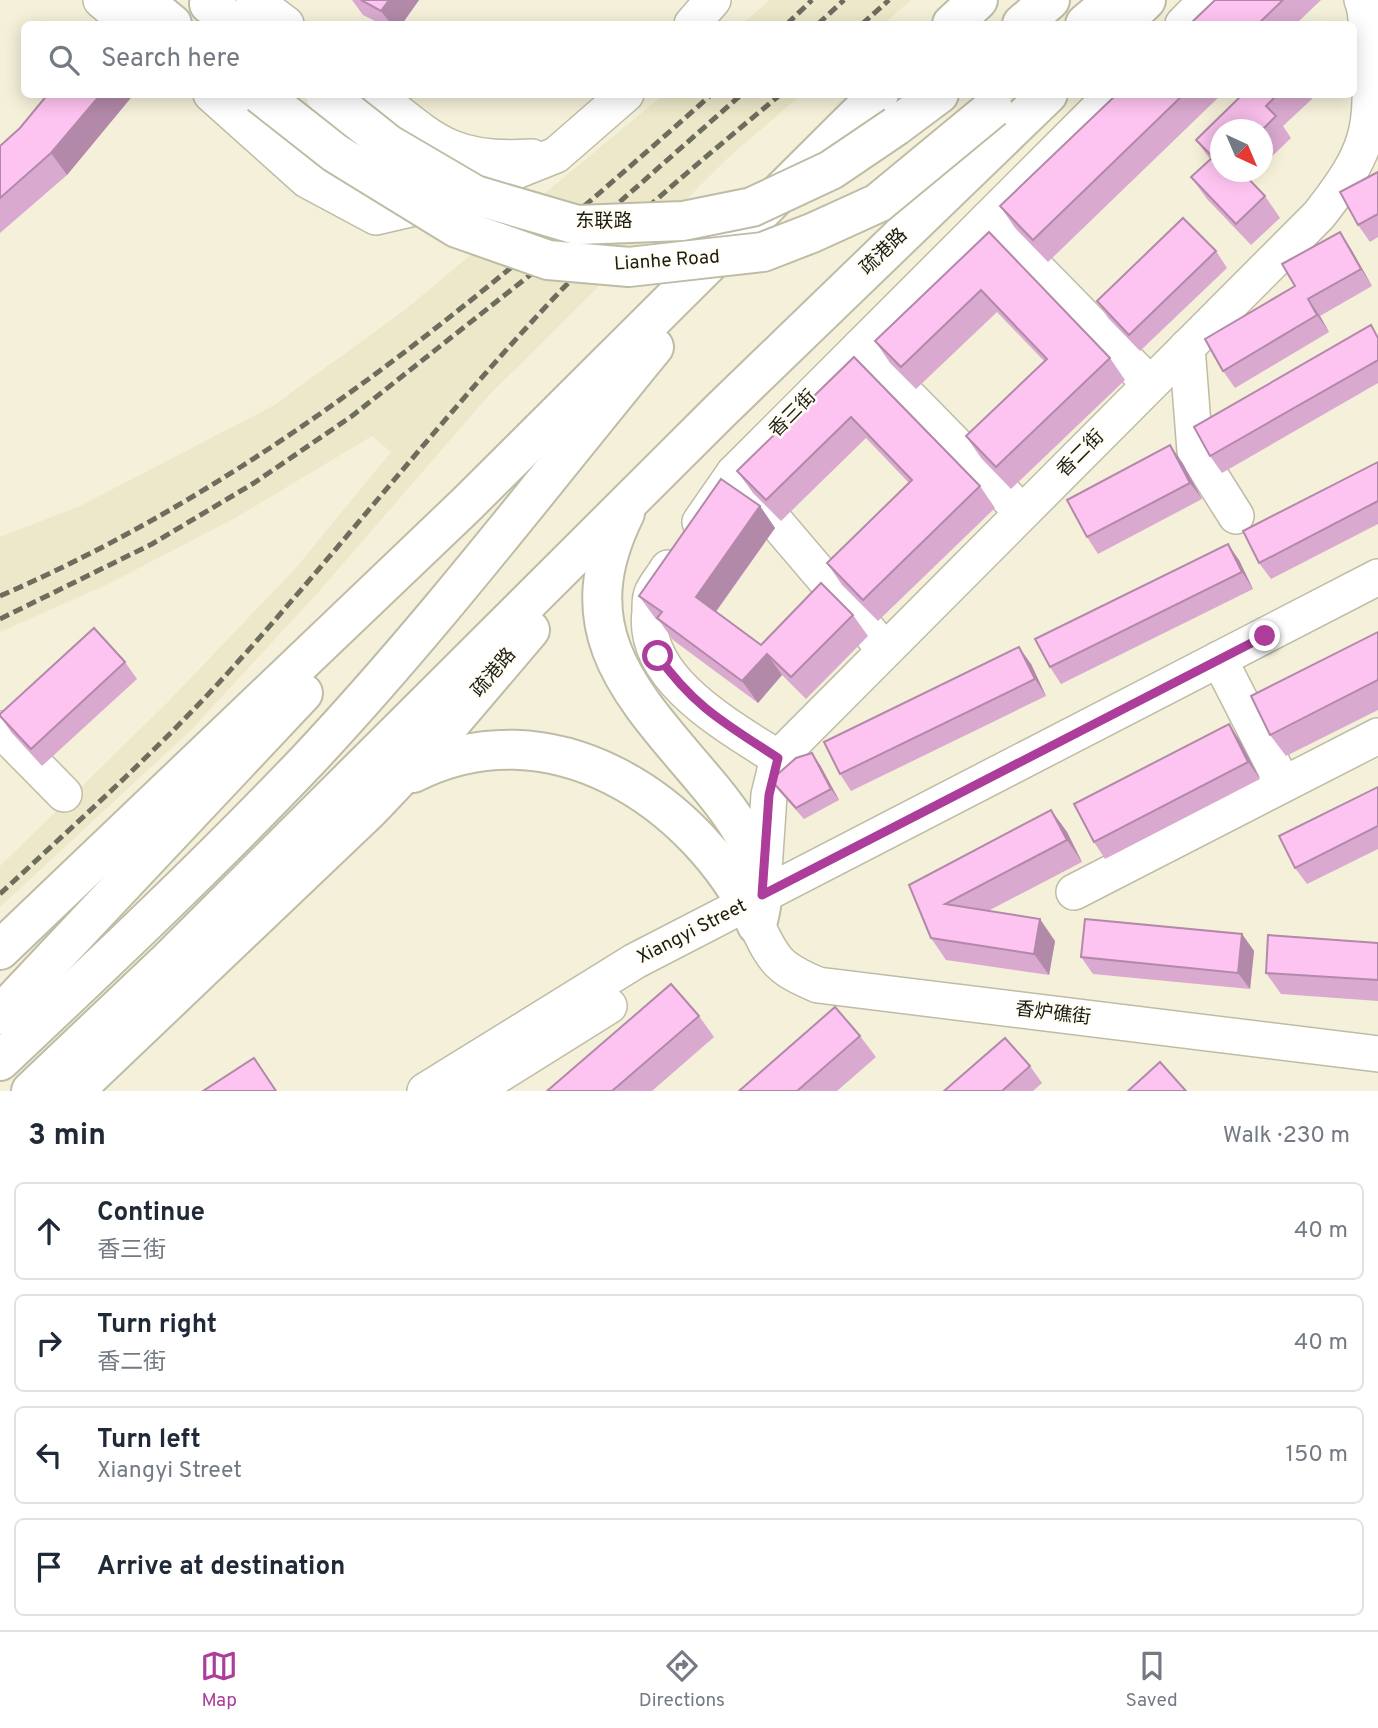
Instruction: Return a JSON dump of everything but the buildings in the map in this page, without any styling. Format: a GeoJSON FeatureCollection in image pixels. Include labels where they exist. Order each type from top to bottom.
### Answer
{"type":"FeatureCollection","features":[{"type":"Feature","properties":{"kind":"main road"},"geometry":{"type":"LineString","coordinates":[[143,0],[168,21]]}},
{"type":"Feature","properties":{"kind":"main road"},"geometry":{"type":"LineString","coordinates":[[955,21],[978,0]]}},
{"type":"Feature","properties":{"kind":"main road"},"geometry":{"type":"LineString","coordinates":[[1005,21],[1027,0]]}},
{"type":"Feature","properties":{"kind":"main road"},"geometry":{"type":"LineString","coordinates":[[1025,21],[1051,0]]}},
{"type":"Feature","properties":{"kind":"main road"},"geometry":{"type":"LineString","coordinates":[[1089,21],[1113,0]]}},
{"type":"Feature","properties":{"kind":"main road"},"geometry":{"type":"LineString","coordinates":[[1124,21],[1146,0]]}},
{"type":"Feature","properties":{"kind":"main road","name":"Lianhe Road"},"geometry":{"type":"LineString","coordinates":[[265,98],[335,153],[457,228],[548,260],[629,267],[763,252],[867,208],[878,203],[1003,98]]}},
{"type":"Feature","properties":{"kind":"main road","name":"东联路"},"geometry":{"type":"LineString","coordinates":[[330,98],[388,144],[475,195],[577,225],[683,221],[752,207],[831,170],[888,110]]}},
{"type":"Feature","properties":{"kind":"main road"},"geometry":{"type":"LineString","coordinates":[[0,950],[467,504],[798,173],[888,110],[918,98]]}},
{"type":"Feature","properties":{"kind":"main road"},"geometry":{"type":"LineString","coordinates":[[888,110],[926,98]]}},
{"type":"Feature","properties":{"kind":"main road","name":"疏港路"},"geometry":{"type":"LineString","coordinates":[[170,1000],[370,810],[398,780],[532,628],[634,496],[1044,98]]}},
{"type":"Feature","properties":{"kind":"main road"},"geometry":{"type":"LineString","coordinates":[[0,1061],[118,950],[307,760],[406,649],[798,173]]}},
{"type":"Feature","properties":{"kind":"main road"},"geometry":{"type":"LineString","coordinates":[[31,1091],[169,960],[273,853],[634,496]]}},
{"type":"Feature","properties":{"kind":"main road"},"geometry":{"type":"LineString","coordinates":[[634,496],[611,543],[601,587],[605,629],[617,664],[640,703],[728,808],[745,836],[755,908]]}},
{"type":"Feature","properties":{"kind":"main road"},"geometry":{"type":"LineString","coordinates":[[0,1015],[380,608],[467,504]]}},
{"type":"Feature","properties":{"kind":"main road"},"geometry":{"type":"LineString","coordinates":[[398,780],[441,758],[487,748],[533,749],[578,760],[621,779],[677,819],[755,908]]}},
{"type":"Feature","properties":{"kind":"main road"},"geometry":{"type":"LineString","coordinates":[[74,1091],[170,1000]]}},
{"type":"Feature","properties":{"kind":"main road"},"geometry":{"type":"LineString","coordinates":[[111,1091],[170,1000]]}},
{"type":"Feature","properties":{"kind":"street"},"geometry":{"type":"LineString","coordinates":[[101,0],[126,21]]}},
{"type":"Feature","properties":{"kind":"street"},"geometry":{"type":"LineString","coordinates":[[254,0],[282,21]]}},
{"type":"Feature","properties":{"kind":"street"},"geometry":{"type":"LineString","coordinates":[[695,21],[713,0]]}},
{"type":"Feature","properties":{"kind":"street"},"geometry":{"type":"LineString","coordinates":[[1186,21],[1207,0]]}},
{"type":"Feature","properties":{"kind":"street","name":"香二街"},"geometry":{"type":"LineString","coordinates":[[778,758],[1319,215],[1350,175],[1365,141],[1372,101],[1368,4]]}},
{"type":"Feature","properties":{"kind":"street"},"geometry":{"type":"LineString","coordinates":[[215,98],[307,180],[376,216],[436,204],[556,155],[621,98]]}},
{"type":"Feature","properties":{"kind":"street"},"geometry":{"type":"LineString","coordinates":[[278,154],[307,151],[334,121],[342,98]]}},
{"type":"Feature","properties":{"kind":"street"},"geometry":{"type":"LineString","coordinates":[[380,98],[420,130],[458,153],[496,160],[556,155]]}},
{"type":"Feature","properties":{"kind":"street","name":"香三街"},"geometry":{"type":"LineString","coordinates":[[778,758],[709,713],[680,687],[658,656],[648,625],[652,592],[734,473],[1108,98]]}},
{"type":"Feature","properties":{"kind":"street"},"geometry":{"type":"LineString","coordinates":[[988,219],[1150,384]]}},
{"type":"Feature","properties":{"kind":"street"},"geometry":{"type":"LineString","coordinates":[[860,347],[1022,512]]}},
{"type":"Feature","properties":{"kind":"street"},"geometry":{"type":"LineString","coordinates":[[1187,347],[1195,451],[1237,516]]}},
{"type":"Feature","properties":{"kind":"street"},"geometry":{"type":"LineString","coordinates":[[734,473],[886,650]]}},
{"type":"Feature","properties":{"kind":"street","name":"Xiangyi Street"},"geometry":{"type":"LineString","coordinates":[[1224,670],[1378,577]]}},
{"type":"Feature","properties":{"kind":"street","name":"Xiangyi Street"},"geometry":{"type":"LineString","coordinates":[[425,1091],[635,961],[755,908],[1224,670],[1378,602]]}},
{"type":"Feature","properties":{"kind":"street"},"geometry":{"type":"LineString","coordinates":[[1224,670],[1283,784]]}},
{"type":"Feature","properties":{"kind":"street"},"geometry":{"type":"LineString","coordinates":[[0,729],[64,794]]}},
{"type":"Feature","properties":{"kind":"street"},"geometry":{"type":"LineString","coordinates":[[1074,892],[1378,736]]}},
{"type":"Feature","properties":{"kind":"street"},"geometry":{"type":"LineString","coordinates":[[755,908],[769,795],[778,758]]}},
{"type":"Feature","properties":{"kind":"street","name":"Xiangyi Street"},"geometry":{"type":"LineString","coordinates":[[473,1091],[650,981],[755,908]]}},
{"type":"Feature","properties":{"kind":"street","name":"香炉礁街"},"geometry":{"type":"LineString","coordinates":[[755,908],[769,952],[787,972],[818,985],[1378,1054]]}},
{"type":"Feature","properties":{"kind":"shaded area"},"geometry":{"type":"Polygon","coordinates":[[[770,0],[911,0],[886,21],[746,21],[770,0]]]}},
{"type":"Feature","properties":{"kind":"shaded area"},"geometry":{"type":"Polygon","coordinates":[[[659,98],[798,98],[731,155],[489,395],[321,589],[191,730],[0,907],[0,866],[166,704],[295,569],[391,452],[372,436],[235,518],[108,584],[0,632],[0,537],[80,506],[273,406],[406,309],[659,98]]]}},
{"type":"Feature","properties":{"kind":"railway"},"geometry":{"type":"LineString","coordinates":[[790,21],[812,0]]}},
{"type":"Feature","properties":{"kind":"railway"},"geometry":{"type":"LineString","coordinates":[[821,21],[844,0]]}},
{"type":"Feature","properties":{"kind":"railway"},"geometry":{"type":"LineString","coordinates":[[865,21],[889,0]]}},
{"type":"Feature","properties":{"kind":"railway"},"geometry":{"type":"LineString","coordinates":[[0,596],[99,549],[194,495],[286,437],[376,374],[547,238],[707,98]]}},
{"type":"Feature","properties":{"kind":"railway"},"geometry":{"type":"LineString","coordinates":[[0,619],[152,544],[254,483],[352,416],[597,222],[737,98]]}},
{"type":"Feature","properties":{"kind":"railway"},"geometry":{"type":"LineString","coordinates":[[0,894],[136,767],[215,687],[300,592],[465,396],[578,273],[663,194],[776,98]]}},
{"type":"Feature","properties":{"kind":"route"},"geometry":{"type":"LineString","coordinates":[[658,656],[680,687],[709,713],[778,758],[769,795],[762,895],[1265,636]]}}]}
